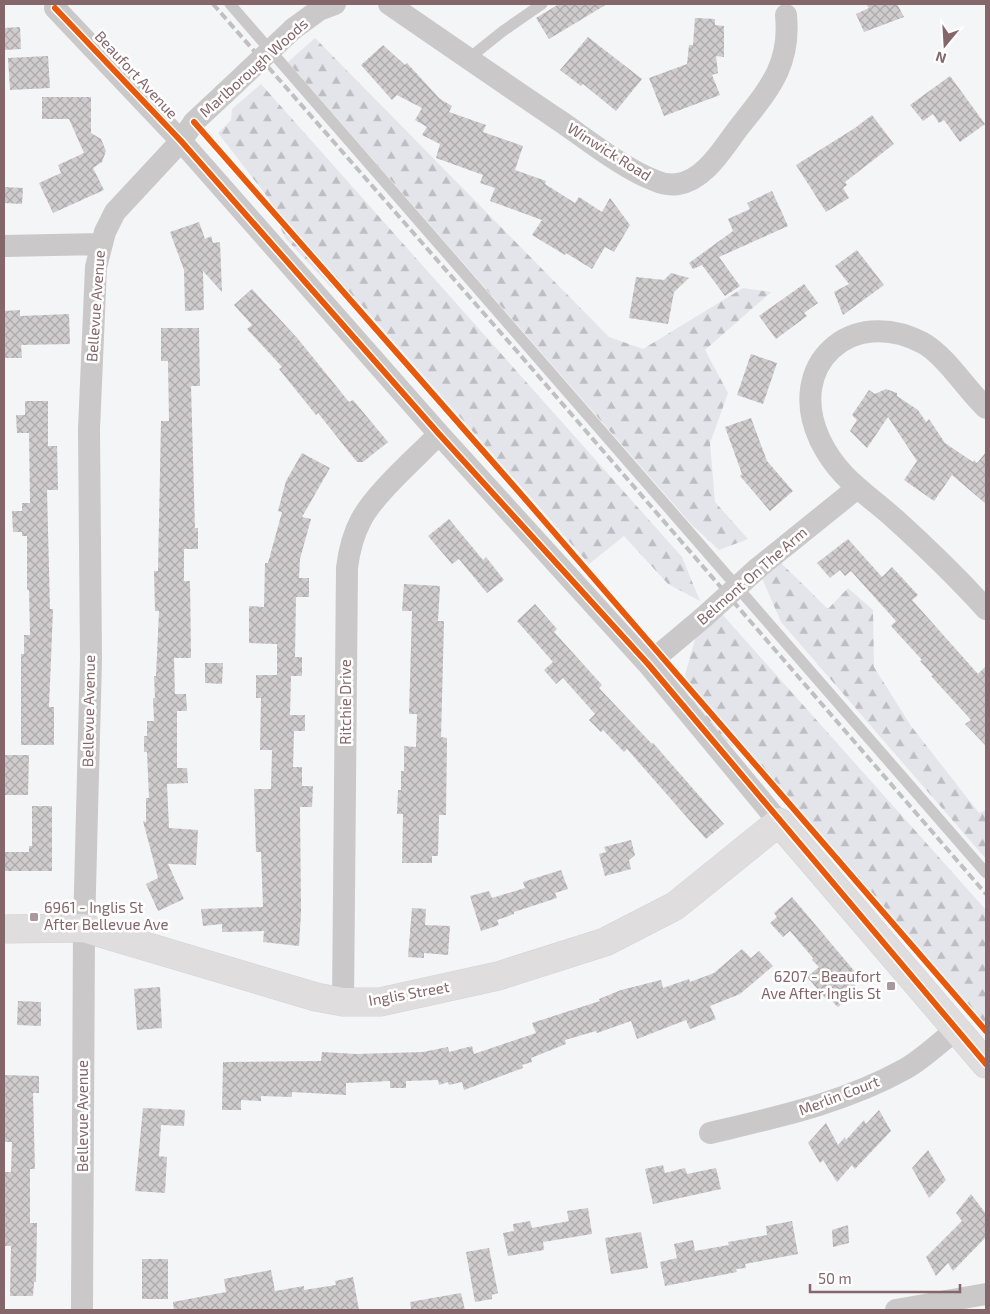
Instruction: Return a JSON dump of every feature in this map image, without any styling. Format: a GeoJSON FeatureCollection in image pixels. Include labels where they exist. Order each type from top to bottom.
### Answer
{"type":"FeatureCollection","features":[{"type":"Feature","properties":{"kind":"street","name":"Marlborough Woods"},"geometry":{"type":"LineString","coordinates":[[181,142],[194,122],[293,28],[319,10],[335,4]]}},
{"type":"Feature","properties":{"kind":"street"},"geometry":{"type":"LineString","coordinates":[[389,4],[468,59]]}},
{"type":"Feature","properties":{"kind":"street","name":"Beaufort Avenue"},"geometry":{"type":"LineString","coordinates":[[55,8],[181,142],[439,434],[648,664],[779,822],[986,1064]]}},
{"type":"Feature","properties":{"kind":"street","name":"Winwick Road"},"geometry":{"type":"LineString","coordinates":[[468,59],[602,149],[646,176],[661,183],[678,184],[694,178],[706,169],[778,76],[788,38],[786,15]]}},
{"type":"Feature","properties":{"kind":"street","name":"Bellevue Avenue"},"geometry":{"type":"LineString","coordinates":[[82,1310],[84,928],[91,659],[89,430],[96,267],[101,244],[115,212],[181,142]]}},
{"type":"Feature","properties":{"kind":"street"},"geometry":{"type":"LineString","coordinates":[[4,246],[101,244]]}},
{"type":"Feature","properties":{"kind":"street"},"geometry":{"type":"LineString","coordinates":[[986,408],[938,354],[924,344],[888,331],[851,336],[832,348],[820,362],[810,386],[810,412],[820,439],[835,465],[856,489],[892,517],[946,566],[986,610]]}},
{"type":"Feature","properties":{"kind":"street","name":"Ritchie Drive"},"geometry":{"type":"LineString","coordinates":[[343,1002],[346,568],[348,555],[361,520],[371,505],[439,434]]}},
{"type":"Feature","properties":{"kind":"street","name":"Belmont On The Arm"},"geometry":{"type":"LineString","coordinates":[[648,664],[758,568],[856,489]]}},
{"type":"Feature","properties":{"kind":"street","name":"Inglis Street"},"geometry":{"type":"LineString","coordinates":[[4,929],[84,928],[316,997],[343,1002],[380,1002],[498,976],[605,942],[675,906],[779,822]]}},
{"type":"Feature","properties":{"kind":"street","name":"Merlin Court"},"geometry":{"type":"LineString","coordinates":[[710,1133],[809,1110],[838,1100],[905,1069],[956,1030]]}},
{"type":"Feature","properties":{"kind":"street"},"geometry":{"type":"LineString","coordinates":[[896,1310],[986,1294]]}},
{"type":"Feature","properties":{"kind":"lane"},"geometry":{"type":"LineString","coordinates":[[230,4],[986,873]]}},
{"type":"Feature","properties":{"kind":"lane"},"geometry":{"type":"LineString","coordinates":[[468,59],[503,31],[542,4]]}},
{"type":"Feature","properties":{"kind":"green space"},"geometry":{"type":"Polygon","coordinates":[[[315,38],[609,337],[643,349],[743,288],[771,292],[705,350],[728,393],[710,443],[715,502],[748,539],[719,550],[691,524],[288,62],[315,38]]]}},
{"type":"Feature","properties":{"kind":"green space"},"geometry":{"type":"Polygon","coordinates":[[[261,84],[682,557],[700,601],[668,584],[624,536],[589,564],[359,302],[331,287],[285,238],[269,199],[218,133],[231,120],[232,109],[261,84]]]}},
{"type":"Feature","properties":{"kind":"green space"},"geometry":{"type":"Polygon","coordinates":[[[779,561],[828,609],[848,588],[873,610],[874,667],[911,726],[979,813],[986,810],[986,859],[781,622],[761,576],[779,561]]]}},
{"type":"Feature","properties":{"kind":"green space"},"geometry":{"type":"Polygon","coordinates":[[[721,613],[986,910],[986,1037],[788,809],[765,771],[725,740],[681,689],[696,636],[721,613]]]}},
{"type":"Feature","properties":{"kind":"building"},"geometry":{"type":"Polygon","coordinates":[[[559,4],[607,4],[549,39],[536,18],[559,4]]]}},
{"type":"Feature","properties":{"kind":"building"},"geometry":{"type":"Polygon","coordinates":[[[866,4],[897,4],[904,17],[864,32],[856,14],[869,8],[866,4]]]}},
{"type":"Feature","properties":{"kind":"building"},"geometry":{"type":"Polygon","coordinates":[[[695,18],[715,19],[715,25],[724,26],[724,57],[716,56],[718,73],[712,75],[720,95],[664,116],[649,78],[687,64],[689,45],[693,45],[695,18]]]}},
{"type":"Feature","properties":{"kind":"building"},"geometry":{"type":"Polygon","coordinates":[[[20,27],[21,49],[4,50],[4,28],[20,27]]]}},
{"type":"Feature","properties":{"kind":"building"},"geometry":{"type":"Polygon","coordinates":[[[588,37],[642,79],[616,111],[583,84],[581,86],[560,70],[588,37]]]}},
{"type":"Feature","properties":{"kind":"building"},"geometry":{"type":"Polygon","coordinates":[[[383,45],[405,65],[407,63],[440,99],[452,106],[449,112],[486,125],[483,132],[523,146],[515,170],[546,181],[545,184],[575,203],[579,197],[602,212],[610,198],[630,225],[614,252],[605,247],[592,269],[566,253],[565,255],[532,235],[542,220],[490,201],[495,188],[480,183],[483,175],[436,158],[440,144],[422,135],[427,127],[415,120],[422,108],[397,95],[392,100],[361,65],[383,45]]]}},
{"type":"Feature","properties":{"kind":"building"},"geometry":{"type":"Polygon","coordinates":[[[48,56],[50,88],[10,90],[8,58],[48,56]]]}},
{"type":"Feature","properties":{"kind":"building"},"geometry":{"type":"Polygon","coordinates":[[[950,76],[985,124],[960,142],[944,120],[939,123],[933,114],[923,121],[910,105],[950,76]]]}},
{"type":"Feature","properties":{"kind":"building"},"geometry":{"type":"Polygon","coordinates":[[[42,97],[91,97],[91,133],[101,139],[106,151],[102,162],[93,168],[104,190],[53,213],[39,183],[61,173],[58,165],[84,153],[69,119],[42,119],[42,97]]]}},
{"type":"Feature","properties":{"kind":"building"},"geometry":{"type":"Polygon","coordinates":[[[872,115],[894,144],[845,182],[847,185],[843,188],[849,198],[826,212],[796,165],[855,128],[872,115]]]}},
{"type":"Feature","properties":{"kind":"building"},"geometry":{"type":"Polygon","coordinates":[[[4,187],[23,188],[22,204],[4,203],[4,187]]]}},
{"type":"Feature","properties":{"kind":"building"},"geometry":{"type":"Polygon","coordinates":[[[772,191],[788,226],[719,257],[740,286],[725,296],[702,265],[693,269],[689,263],[733,231],[728,219],[750,209],[747,203],[772,191]]]}},
{"type":"Feature","properties":{"kind":"building"},"geometry":{"type":"Polygon","coordinates":[[[199,222],[205,239],[211,236],[213,243],[220,242],[222,292],[203,271],[204,310],[185,311],[184,270],[170,232],[199,222]]]}},
{"type":"Feature","properties":{"kind":"building"},"geometry":{"type":"Polygon","coordinates":[[[857,250],[884,285],[843,315],[834,292],[849,284],[835,266],[857,250]]]}},
{"type":"Feature","properties":{"kind":"building"},"geometry":{"type":"Polygon","coordinates":[[[671,273],[689,278],[674,292],[668,324],[629,318],[636,277],[664,280],[671,273]]]}},
{"type":"Feature","properties":{"kind":"building"},"geometry":{"type":"Polygon","coordinates":[[[804,284],[818,303],[804,313],[807,316],[776,339],[759,316],[804,284]]]}},
{"type":"Feature","properties":{"kind":"building"},"geometry":{"type":"Polygon","coordinates":[[[252,289],[298,339],[349,402],[353,400],[388,442],[363,462],[357,462],[318,413],[316,415],[279,369],[282,367],[247,329],[252,325],[234,305],[252,289]]]}},
{"type":"Feature","properties":{"kind":"building"},"geometry":{"type":"Polygon","coordinates":[[[20,310],[20,316],[69,314],[70,344],[21,345],[22,358],[4,358],[4,311],[20,310]]]}},
{"type":"Feature","properties":{"kind":"building"},"geometry":{"type":"Polygon","coordinates":[[[161,328],[199,328],[200,386],[191,386],[195,528],[198,528],[198,549],[184,549],[184,581],[190,581],[191,658],[174,658],[175,694],[186,694],[187,711],[177,711],[177,768],[187,768],[188,783],[167,784],[169,828],[198,830],[196,865],[168,864],[184,899],[158,911],[146,884],[158,878],[143,821],[146,822],[146,798],[149,798],[147,752],[144,752],[144,736],[147,736],[147,721],[154,721],[154,676],[156,676],[159,611],[155,611],[154,571],[158,571],[161,421],[169,421],[168,361],[161,361],[161,328]]]}},
{"type":"Feature","properties":{"kind":"building"},"geometry":{"type":"Polygon","coordinates":[[[751,354],[777,363],[763,404],[737,395],[751,354]]]}},
{"type":"Feature","properties":{"kind":"building"},"geometry":{"type":"Polygon","coordinates":[[[886,389],[897,393],[897,396],[918,410],[926,422],[929,419],[945,443],[973,462],[974,460],[977,463],[986,452],[986,504],[952,475],[934,501],[904,480],[917,461],[888,417],[867,448],[850,431],[857,420],[852,415],[869,390],[875,394],[886,389]]]}},
{"type":"Feature","properties":{"kind":"building"},"geometry":{"type":"Polygon","coordinates":[[[25,401],[48,401],[48,446],[57,446],[58,490],[47,490],[50,609],[53,609],[49,707],[54,707],[54,745],[21,745],[21,654],[24,654],[24,635],[30,635],[29,590],[27,590],[27,536],[22,536],[22,532],[13,532],[12,511],[22,511],[22,503],[30,503],[29,433],[17,433],[16,415],[25,415],[25,401]]]}},
{"type":"Feature","properties":{"kind":"building"},"geometry":{"type":"Polygon","coordinates":[[[751,418],[767,461],[793,491],[770,511],[740,476],[742,474],[725,427],[751,418]]]}},
{"type":"Feature","properties":{"kind":"building"},"geometry":{"type":"Polygon","coordinates":[[[302,453],[330,468],[302,517],[311,519],[300,559],[299,578],[309,578],[309,597],[296,597],[295,657],[302,657],[302,676],[291,676],[290,715],[305,715],[305,731],[294,731],[293,767],[302,767],[302,786],[313,786],[312,807],[300,807],[301,913],[299,946],[263,942],[264,931],[222,932],[222,924],[203,926],[201,909],[263,907],[261,852],[256,852],[254,789],[271,789],[272,750],[260,750],[261,698],[256,698],[256,675],[277,675],[277,644],[249,643],[249,606],[264,607],[265,563],[268,563],[282,512],[278,511],[286,481],[302,453]]]}},
{"type":"Feature","properties":{"kind":"building"},"geometry":{"type":"Polygon","coordinates":[[[449,519],[483,560],[486,557],[504,580],[487,593],[459,559],[452,564],[428,536],[449,519]]]}},
{"type":"Feature","properties":{"kind":"building"},"geometry":{"type":"Polygon","coordinates":[[[848,539],[882,577],[892,567],[918,595],[912,600],[978,674],[986,666],[986,746],[965,724],[971,720],[931,676],[933,675],[920,661],[922,660],[891,626],[896,621],[851,571],[845,576],[840,570],[830,578],[817,563],[848,539]]]}},
{"type":"Feature","properties":{"kind":"building"},"geometry":{"type":"Polygon","coordinates":[[[404,584],[440,586],[438,621],[444,621],[441,737],[447,738],[446,815],[439,815],[438,856],[432,856],[432,863],[402,863],[403,814],[397,814],[398,790],[401,790],[401,771],[404,771],[404,746],[416,747],[417,714],[409,714],[412,611],[402,611],[404,584]]]}},
{"type":"Feature","properties":{"kind":"building"},"geometry":{"type":"Polygon","coordinates":[[[535,604],[557,629],[554,632],[602,685],[599,688],[653,743],[724,824],[706,839],[627,749],[624,752],[603,730],[601,732],[589,720],[595,714],[563,678],[556,684],[544,670],[553,662],[517,621],[535,604]]]}},
{"type":"Feature","properties":{"kind":"building"},"geometry":{"type":"Polygon","coordinates":[[[205,663],[223,663],[222,684],[205,683],[205,663]]]}},
{"type":"Feature","properties":{"kind":"building"},"geometry":{"type":"Polygon","coordinates":[[[4,755],[29,755],[28,795],[4,795],[4,755]]]}},
{"type":"Feature","properties":{"kind":"building"},"geometry":{"type":"Polygon","coordinates":[[[32,806],[52,806],[52,871],[4,871],[4,852],[29,852],[29,846],[32,846],[32,806]]]}},
{"type":"Feature","properties":{"kind":"building"},"geometry":{"type":"Polygon","coordinates":[[[631,840],[635,855],[629,860],[631,869],[605,876],[599,854],[606,852],[604,847],[631,840]]]}},
{"type":"Feature","properties":{"kind":"building"},"geometry":{"type":"Polygon","coordinates":[[[561,870],[568,889],[555,893],[557,898],[514,912],[514,914],[497,920],[499,925],[481,931],[470,896],[489,891],[492,898],[525,888],[523,882],[561,870]]]}},
{"type":"Feature","properties":{"kind":"building"},"geometry":{"type":"Polygon","coordinates":[[[792,897],[856,973],[849,978],[858,989],[838,1007],[828,997],[826,999],[807,977],[819,967],[812,960],[813,958],[790,931],[783,937],[770,923],[777,917],[774,913],[792,897]]]}},
{"type":"Feature","properties":{"kind":"building"},"geometry":{"type":"Polygon","coordinates":[[[412,908],[426,909],[425,925],[450,926],[448,955],[424,953],[424,958],[408,957],[412,908]]]}},
{"type":"Feature","properties":{"kind":"building"},"geometry":{"type":"Polygon","coordinates":[[[742,949],[751,958],[759,951],[773,966],[740,994],[710,1006],[716,1019],[690,1029],[686,1020],[637,1039],[631,1021],[597,1033],[596,1031],[565,1040],[566,1044],[531,1058],[532,1062],[522,1065],[523,1068],[464,1090],[462,1082],[449,1085],[448,1082],[439,1085],[438,1080],[406,1081],[406,1088],[390,1088],[390,1081],[346,1083],[346,1095],[292,1092],[292,1097],[261,1096],[261,1101],[241,1100],[241,1110],[222,1110],[223,1062],[321,1061],[322,1052],[356,1054],[423,1052],[448,1047],[449,1052],[472,1046],[474,1054],[536,1033],[532,1023],[600,1001],[599,999],[621,990],[661,980],[663,988],[689,979],[690,982],[714,973],[742,949]]]}},
{"type":"Feature","properties":{"kind":"building"},"geometry":{"type":"Polygon","coordinates":[[[160,987],[162,1028],[137,1030],[134,989],[160,987]]]}},
{"type":"Feature","properties":{"kind":"building"},"geometry":{"type":"Polygon","coordinates":[[[18,1001],[41,1002],[41,1026],[17,1025],[18,1001]]]}},
{"type":"Feature","properties":{"kind":"building"},"geometry":{"type":"Polygon","coordinates":[[[4,1075],[39,1076],[39,1093],[33,1093],[35,1169],[30,1169],[30,1223],[37,1223],[36,1282],[34,1282],[33,1296],[10,1296],[11,1246],[4,1246],[4,1172],[11,1172],[12,1142],[4,1142],[4,1075]]]}},
{"type":"Feature","properties":{"kind":"building"},"geometry":{"type":"Polygon","coordinates":[[[143,1108],[185,1110],[184,1126],[161,1125],[159,1156],[167,1157],[165,1193],[135,1191],[143,1108]]]}},
{"type":"Feature","properties":{"kind":"building"},"geometry":{"type":"Polygon","coordinates":[[[879,1110],[891,1131],[855,1169],[852,1165],[837,1182],[823,1160],[820,1163],[808,1143],[826,1123],[838,1145],[845,1137],[846,1140],[864,1120],[866,1124],[879,1110]]]}},
{"type":"Feature","properties":{"kind":"building"},"geometry":{"type":"Polygon","coordinates":[[[928,1150],[946,1180],[929,1198],[912,1168],[928,1150]]]}},
{"type":"Feature","properties":{"kind":"building"},"geometry":{"type":"Polygon","coordinates":[[[663,1165],[665,1173],[685,1168],[687,1174],[716,1168],[721,1189],[653,1204],[645,1169],[663,1165]]]}},
{"type":"Feature","properties":{"kind":"building"},"geometry":{"type":"Polygon","coordinates":[[[971,1194],[986,1214],[986,1237],[953,1271],[948,1263],[936,1276],[926,1257],[962,1221],[956,1213],[971,1194]]]}},
{"type":"Feature","properties":{"kind":"building"},"geometry":{"type":"Polygon","coordinates":[[[588,1208],[592,1234],[543,1242],[544,1250],[508,1256],[503,1233],[514,1231],[513,1224],[530,1221],[532,1228],[569,1221],[567,1211],[588,1208]]]}},
{"type":"Feature","properties":{"kind":"building"},"geometry":{"type":"Polygon","coordinates":[[[792,1221],[798,1254],[745,1264],[746,1268],[736,1269],[737,1272],[665,1286],[660,1262],[677,1258],[674,1244],[693,1240],[695,1251],[729,1245],[728,1242],[767,1235],[766,1226],[792,1221]]]}},
{"type":"Feature","properties":{"kind":"building"},"geometry":{"type":"Polygon","coordinates":[[[848,1225],[849,1243],[833,1247],[832,1230],[848,1225]]]}},
{"type":"Feature","properties":{"kind":"building"},"geometry":{"type":"Polygon","coordinates":[[[641,1232],[648,1268],[611,1274],[605,1238],[641,1232]]]}},
{"type":"Feature","properties":{"kind":"building"},"geometry":{"type":"Polygon","coordinates":[[[489,1248],[498,1293],[492,1295],[492,1299],[475,1302],[466,1252],[489,1248]]]}},
{"type":"Feature","properties":{"kind":"building"},"geometry":{"type":"Polygon","coordinates":[[[142,1259],[168,1259],[168,1299],[142,1299],[142,1259]]]}},
{"type":"Feature","properties":{"kind":"building"},"geometry":{"type":"Polygon","coordinates":[[[271,1270],[275,1291],[304,1286],[304,1290],[336,1285],[335,1281],[353,1277],[359,1310],[174,1310],[173,1302],[226,1292],[224,1279],[271,1270]]]}},
{"type":"Feature","properties":{"kind":"building"},"geometry":{"type":"Polygon","coordinates":[[[461,1293],[465,1310],[411,1310],[410,1302],[461,1293]]]}},
{"type":"Feature","properties":{"kind":"railway"},"geometry":{"type":"LineString","coordinates":[[213,4],[515,349],[986,894]]}},
{"type":"Feature","properties":{"kind":"cycle path"},"geometry":{"type":"LineString","coordinates":[[55,8],[181,141],[439,434],[648,664],[986,1064]]}},
{"type":"Feature","properties":{"kind":"cycle path"},"geometry":{"type":"LineString","coordinates":[[194,122],[520,493],[986,1031]]}},
{"type":"Feature","properties":{"kind":"place","name":"6961 - Inglis St After Bellevue Ave"},"geometry":{"type":"Point","coordinates":[34,917]}},
{"type":"Feature","properties":{"kind":"place","name":"6207 - Beaufort Ave After Inglis St"},"geometry":{"type":"Point","coordinates":[891,986]}}]}
